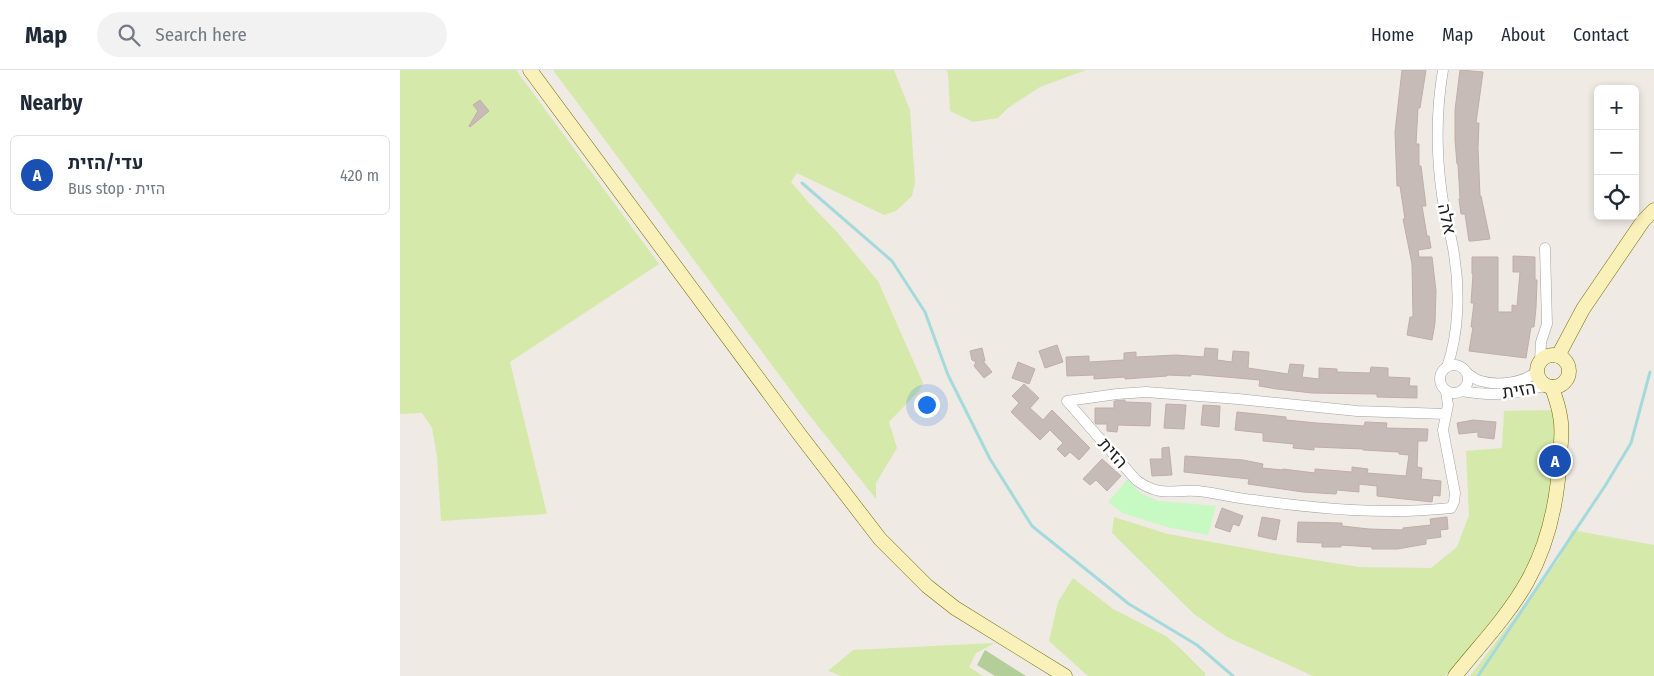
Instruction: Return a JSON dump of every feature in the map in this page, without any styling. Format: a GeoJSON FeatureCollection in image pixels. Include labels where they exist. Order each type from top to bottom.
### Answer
{"type":"FeatureCollection","features":[{"type":"Feature","properties":{"kind":"main road"},"geometry":{"type":"LineString","coordinates":[[530,70],[800,435],[880,539],[927,586],[955,608],[1064,676]]}},
{"type":"Feature","properties":{"kind":"main road"},"geometry":{"type":"LineString","coordinates":[[1558,356],[1583,309],[1643,221],[1654,210]]}},
{"type":"Feature","properties":{"kind":"main road"},"geometry":{"type":"LineString","coordinates":[[1455,676],[1513,604],[1539,558],[1547,534],[1555,509],[1561,434],[1561,417],[1550,386],[1539,379],[1538,365],[1548,355],[1558,356],[1566,362],[1569,371],[1566,380],[1562,384],[1550,386]]}},
{"type":"Feature","properties":{"kind":"street","name":"אלה"},"geometry":{"type":"LineString","coordinates":[[1443,70],[1437,125],[1438,154],[1442,196],[1454,256],[1457,293],[1453,350],[1447,367]]}},
{"type":"Feature","properties":{"kind":"street"},"geometry":{"type":"LineString","coordinates":[[1538,365],[1541,342],[1547,324],[1545,248]]}},
{"type":"Feature","properties":{"kind":"street"},"geometry":{"type":"LineString","coordinates":[[1451,365],[1460,366],[1467,373],[1467,385],[1461,392],[1453,394],[1442,388],[1439,379],[1443,370],[1447,367],[1451,365]]}},
{"type":"Feature","properties":{"kind":"street","name":"הזית"},"geometry":{"type":"LineString","coordinates":[[1467,373],[1478,380],[1497,382],[1523,379],[1533,374],[1538,365]]}},
{"type":"Feature","properties":{"kind":"street","name":"הזית"},"geometry":{"type":"LineString","coordinates":[[1461,392],[1476,394],[1513,393],[1550,386]]}},
{"type":"Feature","properties":{"kind":"street","name":"הזית"},"geometry":{"type":"LineString","coordinates":[[1446,391],[1448,405],[1444,430],[1455,493],[1454,502],[1451,508],[1424,511],[1358,512],[1196,491],[1160,492],[1136,480],[1067,400],[1146,392],[1238,399],[1356,412],[1446,414]]}},
{"type":"Feature","properties":{"kind":"green space"},"geometry":{"type":"Polygon","coordinates":[[[400,70],[516,70],[659,264],[510,362],[547,514],[441,521],[437,456],[432,428],[422,413],[400,414],[400,70]]]}},
{"type":"Feature","properties":{"kind":"green space"},"geometry":{"type":"Polygon","coordinates":[[[553,70],[894,70],[910,110],[915,182],[912,196],[896,211],[884,215],[797,173],[791,182],[837,232],[878,281],[923,383],[918,392],[889,422],[897,448],[876,483],[876,499],[806,411],[553,70]]]}},
{"type":"Feature","properties":{"kind":"green space"},"geometry":{"type":"Polygon","coordinates":[[[946,70],[1086,70],[1040,87],[1008,108],[998,118],[973,122],[950,111],[948,73],[946,70]]]}},
{"type":"Feature","properties":{"kind":"green space"},"geometry":{"type":"Polygon","coordinates":[[[1555,410],[1554,489],[1544,526],[1525,575],[1497,614],[1445,676],[1313,676],[1227,637],[1194,614],[1112,533],[1114,517],[1168,534],[1277,554],[1359,567],[1431,568],[1457,547],[1469,515],[1466,451],[1502,448],[1504,411],[1555,410]]]}},
{"type":"Feature","properties":{"kind":"green space"},"geometry":{"type":"Polygon","coordinates":[[[1128,479],[1140,493],[1158,501],[1216,506],[1208,535],[1167,527],[1123,513],[1108,502],[1128,479]]]}},
{"type":"Feature","properties":{"kind":"green space"},"geometry":{"type":"Polygon","coordinates":[[[1572,530],[1654,545],[1654,676],[1470,676],[1559,559],[1572,530]]]}},
{"type":"Feature","properties":{"kind":"green space"},"geometry":{"type":"Polygon","coordinates":[[[1073,578],[1113,609],[1166,636],[1205,673],[1205,676],[1088,676],[1049,641],[1058,602],[1073,578]]]}},
{"type":"Feature","properties":{"kind":"green space"},"geometry":{"type":"Polygon","coordinates":[[[995,643],[976,653],[969,667],[983,676],[842,676],[828,671],[853,650],[995,643]]]}},
{"type":"Feature","properties":{"kind":"green space"},"geometry":{"type":"Polygon","coordinates":[[[985,650],[1026,676],[995,676],[977,665],[985,650]]]}},
{"type":"Feature","properties":{"kind":"building"},"geometry":{"type":"Polygon","coordinates":[[[1402,70],[1426,70],[1420,108],[1418,108],[1416,144],[1419,144],[1419,166],[1421,166],[1426,206],[1422,206],[1431,248],[1418,250],[1419,257],[1432,257],[1436,291],[1435,323],[1432,340],[1407,335],[1410,317],[1413,317],[1412,264],[1403,219],[1405,219],[1400,186],[1397,186],[1395,132],[1402,70]]]}},
{"type":"Feature","properties":{"kind":"building"},"geometry":{"type":"Polygon","coordinates":[[[1460,70],[1483,72],[1476,123],[1479,123],[1480,196],[1490,239],[1469,241],[1465,214],[1461,214],[1455,140],[1455,110],[1460,70]]]}},
{"type":"Feature","properties":{"kind":"building"},"geometry":{"type":"Polygon","coordinates":[[[480,100],[489,111],[470,127],[478,111],[473,105],[480,100]]]}},
{"type":"Feature","properties":{"kind":"building"},"geometry":{"type":"Polygon","coordinates":[[[1513,256],[1535,257],[1535,280],[1537,280],[1536,308],[1534,327],[1531,327],[1526,358],[1469,351],[1474,303],[1471,303],[1472,257],[1498,257],[1498,312],[1512,312],[1512,305],[1517,306],[1520,272],[1513,272],[1513,256]]]}},
{"type":"Feature","properties":{"kind":"building"},"geometry":{"type":"Polygon","coordinates":[[[1057,345],[1063,362],[1045,368],[1039,351],[1057,345]]]}},
{"type":"Feature","properties":{"kind":"building"},"geometry":{"type":"Polygon","coordinates":[[[982,348],[985,361],[983,361],[992,372],[984,378],[974,366],[976,362],[972,360],[970,351],[982,348]]]}},
{"type":"Feature","properties":{"kind":"building"},"geometry":{"type":"Polygon","coordinates":[[[1205,348],[1218,349],[1217,360],[1232,362],[1233,351],[1249,352],[1248,368],[1288,374],[1290,364],[1304,365],[1302,377],[1319,379],[1319,368],[1337,369],[1337,372],[1370,373],[1371,367],[1388,368],[1388,377],[1410,378],[1409,386],[1417,386],[1417,398],[1377,397],[1377,394],[1312,393],[1259,386],[1260,380],[1191,374],[1191,376],[1167,375],[1125,379],[1125,377],[1094,379],[1094,375],[1067,376],[1066,357],[1089,356],[1089,362],[1124,360],[1124,353],[1136,352],[1136,357],[1176,355],[1204,357],[1205,348]]]}},
{"type":"Feature","properties":{"kind":"building"},"geometry":{"type":"Polygon","coordinates":[[[1018,362],[1035,369],[1029,384],[1012,378],[1018,362]]]}},
{"type":"Feature","properties":{"kind":"building"},"geometry":{"type":"Polygon","coordinates":[[[1024,384],[1039,398],[1030,408],[1043,420],[1052,410],[1090,448],[1079,460],[1070,452],[1065,457],[1057,449],[1063,443],[1050,430],[1040,440],[1011,412],[1019,403],[1012,396],[1024,384]]]}},
{"type":"Feature","properties":{"kind":"building"},"geometry":{"type":"Polygon","coordinates":[[[1125,400],[1125,402],[1151,403],[1150,426],[1118,425],[1117,432],[1107,431],[1107,424],[1095,423],[1095,408],[1114,408],[1114,401],[1125,400]]]}},
{"type":"Feature","properties":{"kind":"building"},"geometry":{"type":"Polygon","coordinates":[[[1166,404],[1186,405],[1184,429],[1164,428],[1166,404]]]}},
{"type":"Feature","properties":{"kind":"building"},"geometry":{"type":"Polygon","coordinates":[[[1203,405],[1220,406],[1219,427],[1201,425],[1203,405]]]}},
{"type":"Feature","properties":{"kind":"building"},"geometry":{"type":"Polygon","coordinates":[[[1237,412],[1286,417],[1286,420],[1317,423],[1364,426],[1365,422],[1387,423],[1386,428],[1428,429],[1427,441],[1418,441],[1417,467],[1422,468],[1421,479],[1441,481],[1440,496],[1433,495],[1432,502],[1377,496],[1377,486],[1359,484],[1359,492],[1337,490],[1336,494],[1303,492],[1248,484],[1249,479],[1184,472],[1185,456],[1243,460],[1263,464],[1262,468],[1315,473],[1315,469],[1352,472],[1352,467],[1368,469],[1367,473],[1406,476],[1409,455],[1399,454],[1399,452],[1363,449],[1314,447],[1314,450],[1293,448],[1294,444],[1263,441],[1263,433],[1235,430],[1237,412]]]}},
{"type":"Feature","properties":{"kind":"building"},"geometry":{"type":"Polygon","coordinates":[[[1473,420],[1496,422],[1494,439],[1478,437],[1478,432],[1459,434],[1457,423],[1473,420]]]}},
{"type":"Feature","properties":{"kind":"building"},"geometry":{"type":"Polygon","coordinates":[[[1169,447],[1172,475],[1152,476],[1150,459],[1162,459],[1162,448],[1169,447]]]}},
{"type":"Feature","properties":{"kind":"building"},"geometry":{"type":"Polygon","coordinates":[[[1102,459],[1121,476],[1107,491],[1096,480],[1090,485],[1083,479],[1102,459]]]}},
{"type":"Feature","properties":{"kind":"building"},"geometry":{"type":"Polygon","coordinates":[[[1222,508],[1243,516],[1239,526],[1233,524],[1230,532],[1215,527],[1222,508]]]}},
{"type":"Feature","properties":{"kind":"building"},"geometry":{"type":"Polygon","coordinates":[[[1262,517],[1280,520],[1276,540],[1258,536],[1262,517]]]}},
{"type":"Feature","properties":{"kind":"building"},"geometry":{"type":"Polygon","coordinates":[[[1447,517],[1448,529],[1440,530],[1441,537],[1426,539],[1426,544],[1397,549],[1372,549],[1372,547],[1341,545],[1341,547],[1322,547],[1322,543],[1297,542],[1298,522],[1342,523],[1342,526],[1403,530],[1403,528],[1431,525],[1430,519],[1447,517]]]}},
{"type":"Feature","properties":{"kind":"waterway"},"geometry":{"type":"LineString","coordinates":[[802,183],[892,261],[925,312],[948,375],[990,459],[1032,526],[1129,604],[1197,645],[1233,676]]}},
{"type":"Feature","properties":{"kind":"waterway"},"geometry":{"type":"LineString","coordinates":[[1478,676],[1605,486],[1631,443],[1650,372]]}},
{"type":"Feature","properties":{"kind":"place","name":"עדי/הזית"},"geometry":{"type":"Point","coordinates":[1555,461]}}]}
